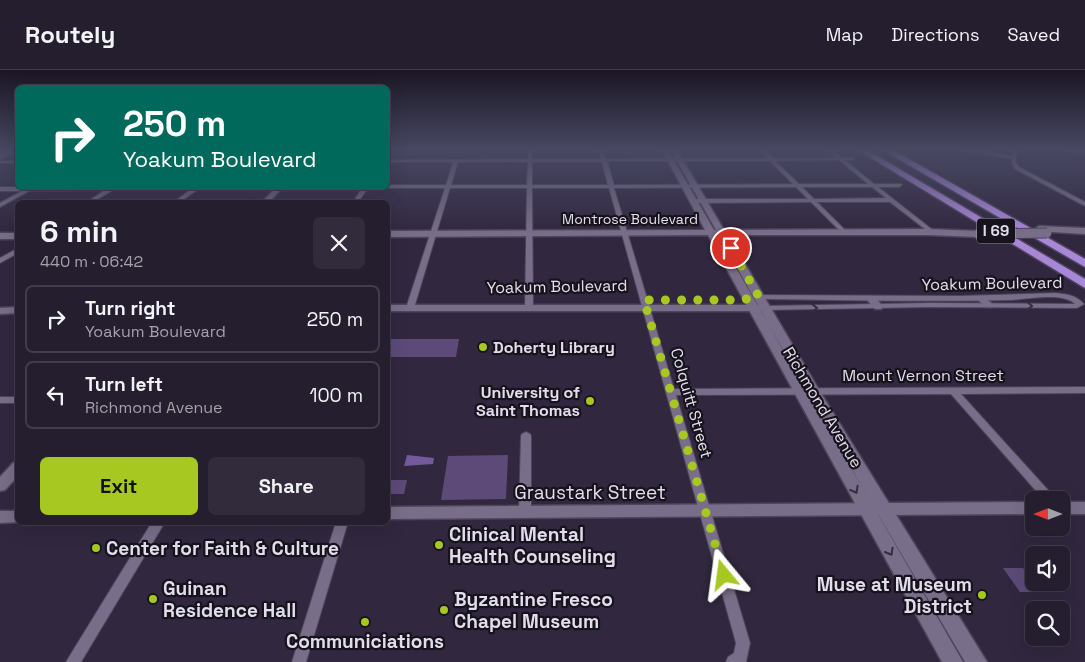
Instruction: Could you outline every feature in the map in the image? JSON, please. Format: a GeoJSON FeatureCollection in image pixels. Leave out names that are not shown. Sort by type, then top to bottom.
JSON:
{"type":"FeatureCollection","features":[{"type":"Feature","properties":{"kind":"highway","name":"I 69"},"geometry":{"type":"LineString","coordinates":[[910,178],[1085,284]]}},
{"type":"Feature","properties":{"kind":"highway"},"geometry":{"type":"LineString","coordinates":[[930,178],[1085,274]]}},
{"type":"Feature","properties":{"kind":"highway"},"geometry":{"type":"LineString","coordinates":[[934,178],[995,212]]}},
{"type":"Feature","properties":{"kind":"highway","name":"I 69"},"geometry":{"type":"LineString","coordinates":[[936,178],[1085,264]]}},
{"type":"Feature","properties":{"kind":"highway"},"geometry":{"type":"LineString","coordinates":[[941,178],[959,190]]}},
{"type":"Feature","properties":{"kind":"main road","name":"Richmond Avenue"},"geometry":{"type":"LineString","coordinates":[[679,178],[710,233],[755,302]]}},
{"type":"Feature","properties":{"kind":"main road","name":"Richmond Avenue"},"geometry":{"type":"LineString","coordinates":[[688,178],[721,233],[755,302],[805,391],[866,510],[953,662]]}},
{"type":"Feature","properties":{"kind":"main road","name":"Montrose Boulevard"},"geometry":{"type":"LineString","coordinates":[[390,234],[1043,231]]}},
{"type":"Feature","properties":{"kind":"main road"},"geometry":{"type":"LineString","coordinates":[[0,236],[15,236]]}},
{"type":"Feature","properties":{"kind":"main road","name":"Richmond Avenue"},"geometry":{"type":"LineString","coordinates":[[805,391],[885,509],[977,662]]}},
{"type":"Feature","properties":{"kind":"street"},"geometry":{"type":"LineString","coordinates":[[410,305],[450,178]]}},
{"type":"Feature","properties":{"kind":"street"},"geometry":{"type":"LineString","coordinates":[[529,178],[529,304]]}},
{"type":"Feature","properties":{"kind":"street","name":"Colquitt Street"},"geometry":{"type":"LineString","coordinates":[[608,178],[743,643],[741,657],[733,662]]}},
{"type":"Feature","properties":{"kind":"street"},"geometry":{"type":"LineString","coordinates":[[789,178],[844,232]]}},
{"type":"Feature","properties":{"kind":"street"},"geometry":{"type":"LineString","coordinates":[[864,178],[932,232]]}},
{"type":"Feature","properties":{"kind":"street"},"geometry":{"type":"LineString","coordinates":[[1035,178],[1085,204]]}},
{"type":"Feature","properties":{"kind":"street"},"geometry":{"type":"LineString","coordinates":[[1041,178],[1085,200]]}},
{"type":"Feature","properties":{"kind":"street"},"geometry":{"type":"LineString","coordinates":[[390,187],[899,185]]}},
{"type":"Feature","properties":{"kind":"street"},"geometry":{"type":"LineString","coordinates":[[1050,186],[1058,186]]}},
{"type":"Feature","properties":{"kind":"street"},"geometry":{"type":"LineString","coordinates":[[0,189],[15,189]]}},
{"type":"Feature","properties":{"kind":"street"},"geometry":{"type":"LineString","coordinates":[[0,205],[27,190]]}},
{"type":"Feature","properties":{"kind":"street"},"geometry":{"type":"LineString","coordinates":[[93,200],[109,190]]}},
{"type":"Feature","properties":{"kind":"street"},"geometry":{"type":"LineString","coordinates":[[180,200],[193,190]]}},
{"type":"Feature","properties":{"kind":"street"},"geometry":{"type":"LineString","coordinates":[[267,200],[277,190]]}},
{"type":"Feature","properties":{"kind":"street"},"geometry":{"type":"LineString","coordinates":[[692,201],[893,200]]}},
{"type":"Feature","properties":{"kind":"street"},"geometry":{"type":"LineString","coordinates":[[0,261],[15,252]]}},
{"type":"Feature","properties":{"kind":"street","name":"Yoakum Boulevard"},"geometry":{"type":"LineString","coordinates":[[390,308],[410,305],[871,299],[986,302],[1077,306],[1080,304],[1078,300],[1062,296],[986,302],[878,307],[755,302]]}},
{"type":"Feature","properties":{"kind":"street"},"geometry":{"type":"LineString","coordinates":[[871,299],[878,307]]}},
{"type":"Feature","properties":{"kind":"street","name":"Yoakum Boulevard"},"geometry":{"type":"LineString","coordinates":[[390,302],[410,305]]}},
{"type":"Feature","properties":{"kind":"street"},"geometry":{"type":"LineString","coordinates":[[0,304],[15,304]]}},
{"type":"Feature","properties":{"kind":"street"},"geometry":{"type":"LineString","coordinates":[[0,310],[15,310]]}},
{"type":"Feature","properties":{"kind":"street"},"geometry":{"type":"LineString","coordinates":[[954,390],[1043,491]]}},
{"type":"Feature","properties":{"kind":"street","name":"Mount Vernon Street"},"geometry":{"type":"LineString","coordinates":[[671,392],[1085,390]]}},
{"type":"Feature","properties":{"kind":"street"},"geometry":{"type":"LineString","coordinates":[[0,400],[15,400]]}},
{"type":"Feature","properties":{"kind":"street"},"geometry":{"type":"LineString","coordinates":[[525,512],[526,436]]}},
{"type":"Feature","properties":{"kind":"street"},"geometry":{"type":"LineString","coordinates":[[0,486],[15,470]]}},
{"type":"Feature","properties":{"kind":"street","name":"Graustark Street"},"geometry":{"type":"LineString","coordinates":[[390,514],[1025,508]]}},
{"type":"Feature","properties":{"kind":"street"},"geometry":{"type":"LineString","coordinates":[[1070,508],[1085,508]]}},
{"type":"Feature","properties":{"kind":"street"},"geometry":{"type":"LineString","coordinates":[[0,517],[15,516]]}},
{"type":"Feature","properties":{"kind":"street"},"geometry":{"type":"LineString","coordinates":[[73,662],[157,525]]}},
{"type":"Feature","properties":{"kind":"street"},"geometry":{"type":"LineString","coordinates":[[299,662],[341,525]]}},
{"type":"Feature","properties":{"kind":"shaded area"},"geometry":{"type":"Polygon","coordinates":[[[390,339],[459,339],[456,357],[390,357],[390,339]]]}},
{"type":"Feature","properties":{"kind":"shaded area"},"geometry":{"type":"Polygon","coordinates":[[[407,455],[434,458],[433,464],[404,466],[407,455]]]}},
{"type":"Feature","properties":{"kind":"shaded area"},"geometry":{"type":"Polygon","coordinates":[[[508,455],[506,499],[441,500],[448,456],[508,455]]]}},
{"type":"Feature","properties":{"kind":"shaded area"},"geometry":{"type":"Polygon","coordinates":[[[390,480],[407,480],[404,494],[390,494],[390,480]]]}},
{"type":"Feature","properties":{"kind":"shaded area"},"geometry":{"type":"Polygon","coordinates":[[[1003,568],[1023,568],[1025,571],[1025,591],[1041,592],[1020,592],[1003,568]]]}},
{"type":"Feature","properties":{"kind":"place","name":"Doherty Library"},"geometry":{"type":"Point","coordinates":[483,347]}},
{"type":"Feature","properties":{"kind":"place","name":"University of Saint Thomas"},"geometry":{"type":"Point","coordinates":[590,401]}},
{"type":"Feature","properties":{"kind":"place","name":"Clinical Mental Health Counseling"},"geometry":{"type":"Point","coordinates":[439,545]}},
{"type":"Feature","properties":{"kind":"place","name":"Center for Faith & Culture"},"geometry":{"type":"Point","coordinates":[96,548]}},
{"type":"Feature","properties":{"kind":"place","name":"Muse at Museum District"},"geometry":{"type":"Point","coordinates":[982,595]}},
{"type":"Feature","properties":{"kind":"place","name":"Guinan Residence Hall"},"geometry":{"type":"Point","coordinates":[153,599]}},
{"type":"Feature","properties":{"kind":"place","name":"Byzantine Fresco Chapel Museum"},"geometry":{"type":"Point","coordinates":[444,610]}},
{"type":"Feature","properties":{"kind":"place","name":"Communiciations"},"geometry":{"type":"Point","coordinates":[365,622]}},
{"type":"Feature","properties":{"kind":"route"},"geometry":{"type":"LineString","coordinates":[[724,575],[644,300],[740,300],[746,297],[759,297],[731,248]]}}]}
